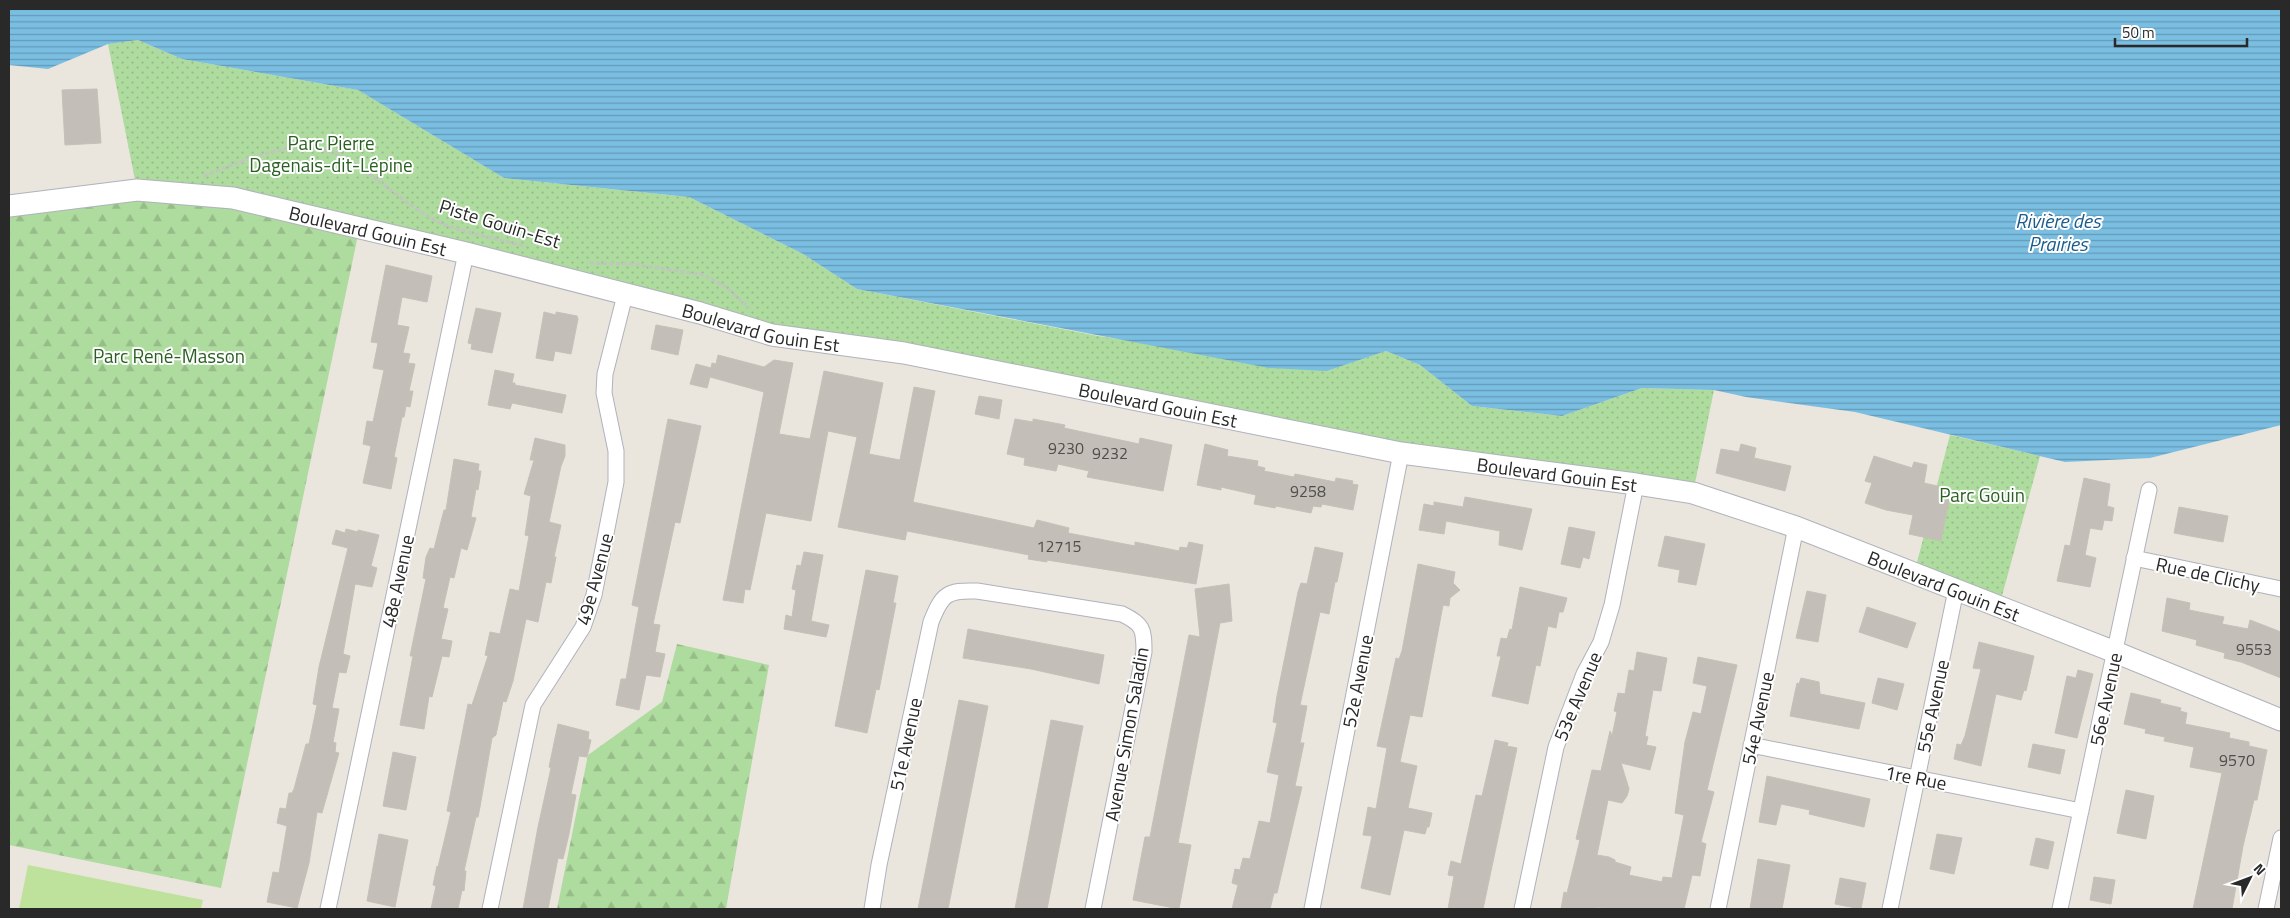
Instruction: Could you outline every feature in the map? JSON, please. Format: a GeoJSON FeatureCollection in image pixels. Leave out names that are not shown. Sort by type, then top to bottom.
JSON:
{"type":"FeatureCollection","features":[{"type":"Feature","properties":{"kind":"street","name":"Boulevard Gouin Est"},"geometry":{"type":"LineString","coordinates":[[9,206],[137,190],[233,198],[466,253],[700,313],[772,335],[904,354],[1401,453],[1693,493],[1796,527],[2115,652],[2281,720]]}},
{"type":"Feature","properties":{"kind":"street","name":"48e Avenue"},"geometry":{"type":"LineString","coordinates":[[328,909],[466,253]]}},
{"type":"Feature","properties":{"kind":"street","name":"49e Avenue"},"geometry":{"type":"LineString","coordinates":[[490,909],[533,706],[583,627],[594,595],[616,482],[616,451],[604,393],[605,374],[625,295]]}},
{"type":"Feature","properties":{"kind":"street","name":"52e Avenue"},"geometry":{"type":"LineString","coordinates":[[1312,909],[1401,453]]}},
{"type":"Feature","properties":{"kind":"street","name":"53e Avenue"},"geometry":{"type":"LineString","coordinates":[[1522,909],[1556,747],[1584,674],[1601,642],[1612,606],[1636,484]]}},
{"type":"Feature","properties":{"kind":"street","name":"56e Avenue"},"geometry":{"type":"LineString","coordinates":[[2060,909],[2149,490]]}},
{"type":"Feature","properties":{"kind":"street","name":"54e Avenue"},"geometry":{"type":"LineString","coordinates":[[1718,909],[1796,527]]}},
{"type":"Feature","properties":{"kind":"street","name":"Rue de Clichy"},"geometry":{"type":"LineString","coordinates":[[2134,558],[2281,589]]}},
{"type":"Feature","properties":{"kind":"street","name":"51e Avenue"},"geometry":{"type":"LineString","coordinates":[[872,909],[879,865],[931,622],[939,602],[947,594],[958,590]]}},
{"type":"Feature","properties":{"kind":"street","name":"Avenue Simon Saladin"},"geometry":{"type":"LineString","coordinates":[[958,590],[977,591],[1122,614],[1135,621],[1141,627],[1144,635],[1144,652],[1093,909]]}},
{"type":"Feature","properties":{"kind":"street","name":"55e Avenue"},"geometry":{"type":"LineString","coordinates":[[1890,909],[1956,590]]}},
{"type":"Feature","properties":{"kind":"street","name":"1re Rue"},"geometry":{"type":"LineString","coordinates":[[1751,744],[2081,811]]}},
{"type":"Feature","properties":{"kind":"street"},"geometry":{"type":"LineString","coordinates":[[2266,909],[2281,838]]}},
{"type":"Feature","properties":{"kind":"path","name":"Piste Gouin-Est"},"geometry":{"type":"LineString","coordinates":[[199,178],[268,154],[298,148],[318,148],[344,158],[409,205],[442,224],[533,248]]}},
{"type":"Feature","properties":{"kind":"path"},"geometry":{"type":"LineString","coordinates":[[587,263],[632,264],[704,275],[726,287],[750,308],[772,335]]}},
{"type":"Feature","properties":{"kind":"green space","name":"Parc Pierre Dagenais-dit-Lépine"},"geometry":{"type":"Polygon","coordinates":[[[138,40],[182,59],[358,90],[504,178],[689,197],[803,254],[857,289],[1098,336],[1327,371],[1386,351],[1420,365],[1472,406],[1562,416],[1642,388],[1714,390],[1693,493],[772,335],[466,253],[137,190],[108,44],[138,40]]]}},
{"type":"Feature","properties":{"kind":"green space","name":"Parc René-Masson"},"geometry":{"type":"Polygon","coordinates":[[[136,193],[230,198],[358,235],[221,888],[9,845],[9,211],[136,193]]]}},
{"type":"Feature","properties":{"kind":"green space","name":"Parc Gouin"},"geometry":{"type":"Polygon","coordinates":[[[1950,435],[2040,456],[1999,607],[1914,574],[1950,435]]]}},
{"type":"Feature","properties":{"kind":"green space"},"geometry":{"type":"Polygon","coordinates":[[[677,644],[769,665],[726,909],[557,909],[588,755],[662,702],[677,644]]]}},
{"type":"Feature","properties":{"kind":"green space"},"geometry":{"type":"Polygon","coordinates":[[[28,865],[203,900],[201,909],[19,909],[28,865]]]}},
{"type":"Feature","properties":{"kind":"water","name":"Rivière des Prairies"},"geometry":{"type":"Polygon","coordinates":[[[9,9],[2281,9],[2281,425],[2150,458],[2065,462],[1855,412],[1746,397],[1714,390],[1642,388],[1562,416],[1472,406],[1420,365],[1386,351],[1327,371],[1269,368],[857,289],[803,254],[689,197],[504,178],[358,90],[182,59],[138,40],[108,44],[48,69],[9,65],[9,9]]]}},
{"type":"Feature","properties":{"kind":"building"},"geometry":{"type":"Polygon","coordinates":[[[97,89],[101,143],[65,145],[62,90],[97,89]]]}},
{"type":"Feature","properties":{"kind":"building"},"geometry":{"type":"Polygon","coordinates":[[[386,265],[432,276],[427,302],[402,297],[397,325],[409,327],[403,353],[410,354],[408,363],[415,364],[409,391],[413,391],[410,407],[406,406],[404,417],[402,417],[394,457],[397,458],[391,489],[363,483],[371,446],[363,444],[367,421],[373,422],[384,370],[373,368],[378,343],[371,342],[386,265]]]}},
{"type":"Feature","properties":{"kind":"building"},"geometry":{"type":"Polygon","coordinates":[[[476,308],[501,313],[492,353],[471,349],[472,344],[468,343],[476,308]]]}},
{"type":"Feature","properties":{"kind":"building"},"geometry":{"type":"Polygon","coordinates":[[[544,312],[556,315],[556,312],[577,316],[571,354],[555,351],[553,361],[536,358],[544,312]]]}},
{"type":"Feature","properties":{"kind":"building"},"geometry":{"type":"Polygon","coordinates":[[[656,325],[683,330],[678,355],[651,349],[656,325]]]}},
{"type":"Feature","properties":{"kind":"building"},"geometry":{"type":"Polygon","coordinates":[[[718,355],[764,367],[774,360],[793,363],[779,434],[810,439],[824,371],[883,383],[869,454],[900,460],[914,387],[935,391],[913,502],[1034,528],[1037,520],[1069,528],[1068,533],[1135,546],[1135,542],[1179,551],[1180,547],[1187,548],[1189,542],[1203,545],[1196,584],[1047,560],[1047,562],[1028,559],[1029,555],[907,531],[905,540],[838,527],[857,437],[828,431],[811,521],[766,513],[750,590],[745,589],[743,603],[723,600],[764,392],[710,377],[707,388],[690,384],[696,364],[711,368],[712,363],[716,364],[718,355]]]}},
{"type":"Feature","properties":{"kind":"building"},"geometry":{"type":"Polygon","coordinates":[[[495,370],[514,374],[512,383],[515,383],[515,385],[566,395],[562,413],[512,403],[510,409],[488,405],[495,370]]]}},
{"type":"Feature","properties":{"kind":"building"},"geometry":{"type":"Polygon","coordinates":[[[979,396],[1002,400],[999,419],[975,414],[979,396]]]}},
{"type":"Feature","properties":{"kind":"building"},"geometry":{"type":"Polygon","coordinates":[[[668,419],[701,426],[680,523],[675,522],[653,624],[660,625],[655,652],[665,654],[660,677],[646,675],[639,710],[616,705],[621,679],[626,679],[639,607],[632,605],[668,419]]]}},
{"type":"Feature","properties":{"kind":"building"},"geometry":{"type":"Polygon","coordinates":[[[1015,419],[1033,422],[1033,419],[1065,425],[1064,428],[1139,444],[1140,438],[1172,445],[1163,491],[1087,477],[1089,471],[1058,464],[1056,471],[1024,465],[1025,458],[1007,454],[1015,419]]]}},
{"type":"Feature","properties":{"kind":"building"},"geometry":{"type":"Polygon","coordinates":[[[535,438],[565,445],[565,456],[561,466],[549,522],[561,525],[551,583],[546,582],[538,622],[526,619],[513,681],[506,702],[503,701],[496,735],[492,738],[478,817],[476,817],[464,871],[466,871],[464,891],[462,890],[458,909],[431,909],[436,886],[433,885],[451,812],[447,811],[468,704],[472,705],[488,656],[485,655],[490,632],[500,634],[510,589],[519,591],[529,536],[525,535],[531,496],[524,494],[534,460],[530,460],[535,438]]]}},
{"type":"Feature","properties":{"kind":"building"},"geometry":{"type":"Polygon","coordinates":[[[1205,444],[1228,450],[1227,456],[1258,461],[1257,466],[1265,468],[1264,471],[1294,477],[1295,474],[1335,482],[1336,478],[1353,481],[1352,484],[1358,485],[1353,510],[1322,504],[1321,507],[1313,506],[1311,513],[1276,506],[1275,508],[1254,504],[1256,495],[1221,487],[1221,490],[1197,485],[1205,444]]]}},
{"type":"Feature","properties":{"kind":"building"},"geometry":{"type":"Polygon","coordinates":[[[1741,444],[1756,448],[1754,458],[1791,466],[1785,491],[1716,473],[1721,449],[1739,452],[1741,444]]]}},
{"type":"Feature","properties":{"kind":"building"},"geometry":{"type":"Polygon","coordinates":[[[1874,456],[1912,468],[1914,462],[1927,465],[1924,483],[1946,488],[1945,493],[1950,495],[1941,541],[1909,534],[1913,515],[1886,510],[1865,503],[1872,483],[1865,481],[1874,456]]]}},
{"type":"Feature","properties":{"kind":"building"},"geometry":{"type":"Polygon","coordinates":[[[454,459],[479,464],[478,471],[481,471],[471,517],[476,518],[467,550],[461,548],[454,578],[450,577],[443,608],[448,609],[441,639],[452,641],[449,657],[442,656],[432,697],[429,696],[424,729],[400,725],[413,656],[410,656],[426,579],[423,578],[426,557],[430,548],[434,549],[444,510],[446,510],[454,459]]]}},
{"type":"Feature","properties":{"kind":"building"},"geometry":{"type":"Polygon","coordinates":[[[2084,478],[2110,484],[2107,506],[2114,508],[2112,521],[2104,520],[2102,530],[2090,528],[2085,555],[2096,558],[2090,587],[2057,581],[2065,545],[2070,546],[2084,478]]]}},
{"type":"Feature","properties":{"kind":"building"},"geometry":{"type":"Polygon","coordinates":[[[1465,497],[1532,509],[1522,550],[1499,545],[1500,531],[1446,521],[1444,534],[1419,530],[1424,504],[1434,506],[1434,502],[1463,507],[1465,497]]]}},
{"type":"Feature","properties":{"kind":"building"},"geometry":{"type":"Polygon","coordinates":[[[2179,507],[2228,516],[2223,542],[2174,533],[2179,507]]]}},
{"type":"Feature","properties":{"kind":"building"},"geometry":{"type":"Polygon","coordinates":[[[1569,527],[1595,532],[1589,559],[1583,557],[1580,568],[1561,564],[1569,527]]]}},
{"type":"Feature","properties":{"kind":"building"},"geometry":{"type":"Polygon","coordinates":[[[346,529],[379,535],[371,566],[377,568],[372,587],[355,584],[343,654],[350,656],[346,673],[339,672],[332,708],[339,709],[333,742],[336,743],[335,752],[339,753],[322,813],[317,812],[309,863],[297,908],[267,902],[273,872],[279,873],[287,826],[277,823],[280,808],[286,809],[289,793],[292,793],[294,789],[306,744],[309,744],[317,705],[313,704],[319,667],[348,548],[332,544],[336,530],[345,533],[346,529]]]}},
{"type":"Feature","properties":{"kind":"building"},"geometry":{"type":"Polygon","coordinates":[[[1665,536],[1705,544],[1696,585],[1678,582],[1680,570],[1658,566],[1665,536]]]}},
{"type":"Feature","properties":{"kind":"building"},"geometry":{"type":"Polygon","coordinates":[[[1315,547],[1343,553],[1329,614],[1320,612],[1300,705],[1307,706],[1300,743],[1304,743],[1295,786],[1302,787],[1277,893],[1274,893],[1270,909],[1232,909],[1238,885],[1232,883],[1235,869],[1240,870],[1243,858],[1250,859],[1259,821],[1270,823],[1279,775],[1267,772],[1277,723],[1273,722],[1277,696],[1298,592],[1301,583],[1307,584],[1315,547]]]}},
{"type":"Feature","properties":{"kind":"building"},"geometry":{"type":"Polygon","coordinates":[[[804,552],[823,555],[811,621],[829,625],[826,637],[784,629],[786,615],[792,617],[796,590],[792,589],[797,565],[801,566],[804,552]]]}},
{"type":"Feature","properties":{"kind":"building"},"geometry":{"type":"Polygon","coordinates":[[[1418,564],[1455,572],[1453,583],[1460,590],[1450,598],[1449,606],[1443,605],[1422,717],[1410,715],[1400,762],[1417,766],[1408,808],[1432,813],[1429,827],[1427,827],[1425,834],[1404,830],[1390,895],[1361,888],[1372,836],[1363,835],[1368,807],[1376,809],[1387,748],[1377,746],[1396,658],[1399,659],[1402,651],[1418,564]]]}},
{"type":"Feature","properties":{"kind":"building"},"geometry":{"type":"Polygon","coordinates":[[[866,570],[898,576],[893,603],[896,603],[879,690],[876,689],[867,733],[835,726],[866,570]]]}},
{"type":"Feature","properties":{"kind":"building"},"geometry":{"type":"Polygon","coordinates":[[[1229,584],[1232,621],[1220,623],[1178,843],[1191,845],[1179,909],[1133,900],[1145,837],[1150,837],[1189,635],[1200,637],[1195,589],[1229,584]]]}},
{"type":"Feature","properties":{"kind":"building"},"geometry":{"type":"Polygon","coordinates":[[[1520,587],[1567,598],[1563,612],[1559,612],[1556,628],[1548,626],[1540,666],[1536,665],[1528,704],[1492,696],[1501,656],[1497,656],[1501,638],[1507,639],[1510,629],[1512,630],[1520,587]]]}},
{"type":"Feature","properties":{"kind":"building"},"geometry":{"type":"Polygon","coordinates":[[[1807,591],[1826,595],[1818,642],[1796,638],[1807,591]]]}},
{"type":"Feature","properties":{"kind":"building"},"geometry":{"type":"Polygon","coordinates":[[[2167,598],[2190,603],[2189,610],[2224,617],[2222,624],[2248,629],[2250,620],[2281,632],[2281,678],[2241,662],[2224,658],[2225,653],[2196,645],[2197,640],[2162,631],[2167,598]]]}},
{"type":"Feature","properties":{"kind":"building"},"geometry":{"type":"Polygon","coordinates":[[[1867,607],[1916,623],[1907,648],[1859,632],[1867,607]]]}},
{"type":"Feature","properties":{"kind":"building"},"geometry":{"type":"Polygon","coordinates":[[[968,629],[1104,655],[1099,684],[1031,669],[963,658],[968,629]]]}},
{"type":"Feature","properties":{"kind":"building"},"geometry":{"type":"Polygon","coordinates":[[[1979,642],[2034,656],[2026,691],[2024,690],[2021,700],[1996,694],[1981,766],[1954,759],[1957,744],[1961,745],[1965,736],[1981,669],[1973,668],[1979,642]]]}},
{"type":"Feature","properties":{"kind":"building"},"geometry":{"type":"Polygon","coordinates":[[[1637,652],[1667,658],[1661,691],[1653,690],[1645,736],[1648,737],[1646,745],[1656,747],[1650,770],[1621,763],[1629,789],[1622,803],[1608,800],[1597,855],[1609,857],[1615,860],[1615,862],[1631,867],[1629,875],[1662,882],[1663,877],[1672,878],[1684,815],[1675,813],[1685,742],[1693,712],[1701,714],[1707,686],[1693,683],[1698,657],[1737,665],[1707,790],[1714,792],[1701,842],[1706,844],[1700,876],[1692,875],[1684,909],[1612,909],[1597,907],[1597,909],[1561,909],[1564,892],[1567,893],[1580,840],[1576,839],[1592,770],[1601,771],[1610,731],[1612,736],[1617,712],[1614,711],[1618,693],[1625,694],[1629,670],[1634,671],[1637,652]]]}},
{"type":"Feature","properties":{"kind":"building"},"geometry":{"type":"Polygon","coordinates":[[[2078,670],[2093,674],[2077,738],[2055,733],[2067,676],[2076,678],[2078,670]]]}},
{"type":"Feature","properties":{"kind":"building"},"geometry":{"type":"Polygon","coordinates":[[[1801,678],[1819,682],[1820,694],[1865,703],[1859,729],[1790,716],[1797,683],[1799,684],[1801,678]]]}},
{"type":"Feature","properties":{"kind":"building"},"geometry":{"type":"Polygon","coordinates":[[[1878,678],[1904,684],[1897,710],[1872,703],[1878,678]]]}},
{"type":"Feature","properties":{"kind":"building"},"geometry":{"type":"Polygon","coordinates":[[[2131,693],[2161,700],[2160,703],[2181,708],[2180,711],[2187,713],[2185,724],[2230,733],[2229,738],[2249,742],[2249,746],[2267,750],[2257,800],[2254,800],[2243,846],[2232,909],[2193,909],[2222,773],[2190,767],[2194,747],[2164,741],[2165,737],[2145,733],[2146,729],[2124,724],[2131,693]]]}},
{"type":"Feature","properties":{"kind":"building"},"geometry":{"type":"Polygon","coordinates":[[[959,700],[988,706],[978,757],[948,909],[918,909],[959,700]]]}},
{"type":"Feature","properties":{"kind":"building"},"geometry":{"type":"Polygon","coordinates":[[[1051,720],[1083,726],[1047,909],[1015,909],[1051,720]]]}},
{"type":"Feature","properties":{"kind":"building"},"geometry":{"type":"Polygon","coordinates":[[[558,724],[589,732],[588,739],[591,740],[587,757],[579,756],[571,794],[576,795],[569,834],[563,859],[558,858],[548,909],[523,909],[551,768],[549,767],[558,724]]]}},
{"type":"Feature","properties":{"kind":"building"},"geometry":{"type":"Polygon","coordinates":[[[1495,740],[1508,743],[1507,746],[1517,748],[1483,909],[1448,909],[1454,876],[1448,875],[1451,861],[1461,864],[1476,795],[1482,796],[1495,740]]]}},
{"type":"Feature","properties":{"kind":"building"},"geometry":{"type":"Polygon","coordinates":[[[2033,744],[2065,750],[2060,774],[2028,767],[2033,744]]]}},
{"type":"Feature","properties":{"kind":"building"},"geometry":{"type":"Polygon","coordinates":[[[393,752],[416,757],[406,810],[383,806],[393,752]]]}},
{"type":"Feature","properties":{"kind":"building"},"geometry":{"type":"Polygon","coordinates":[[[1767,776],[1870,799],[1864,827],[1809,814],[1810,810],[1781,804],[1776,825],[1759,822],[1767,776]]]}},
{"type":"Feature","properties":{"kind":"building"},"geometry":{"type":"Polygon","coordinates":[[[2126,790],[2154,796],[2146,839],[2117,833],[2126,790]]]}},
{"type":"Feature","properties":{"kind":"building"},"geometry":{"type":"Polygon","coordinates":[[[379,834],[408,840],[395,907],[367,901],[379,834]]]}},
{"type":"Feature","properties":{"kind":"building"},"geometry":{"type":"Polygon","coordinates":[[[1937,834],[1962,838],[1954,874],[1930,869],[1937,834]]]}},
{"type":"Feature","properties":{"kind":"building"},"geometry":{"type":"Polygon","coordinates":[[[2036,838],[2054,842],[2048,869],[2030,865],[2036,838]]]}},
{"type":"Feature","properties":{"kind":"building"},"geometry":{"type":"Polygon","coordinates":[[[1758,859],[1790,865],[1782,909],[1750,909],[1758,859]]]}},
{"type":"Feature","properties":{"kind":"building"},"geometry":{"type":"Polygon","coordinates":[[[2094,877],[2115,880],[2111,904],[2090,900],[2094,877]]]}},
{"type":"Feature","properties":{"kind":"building"},"geometry":{"type":"Polygon","coordinates":[[[1840,878],[1866,883],[1861,909],[1835,904],[1840,878]]]}}]}
